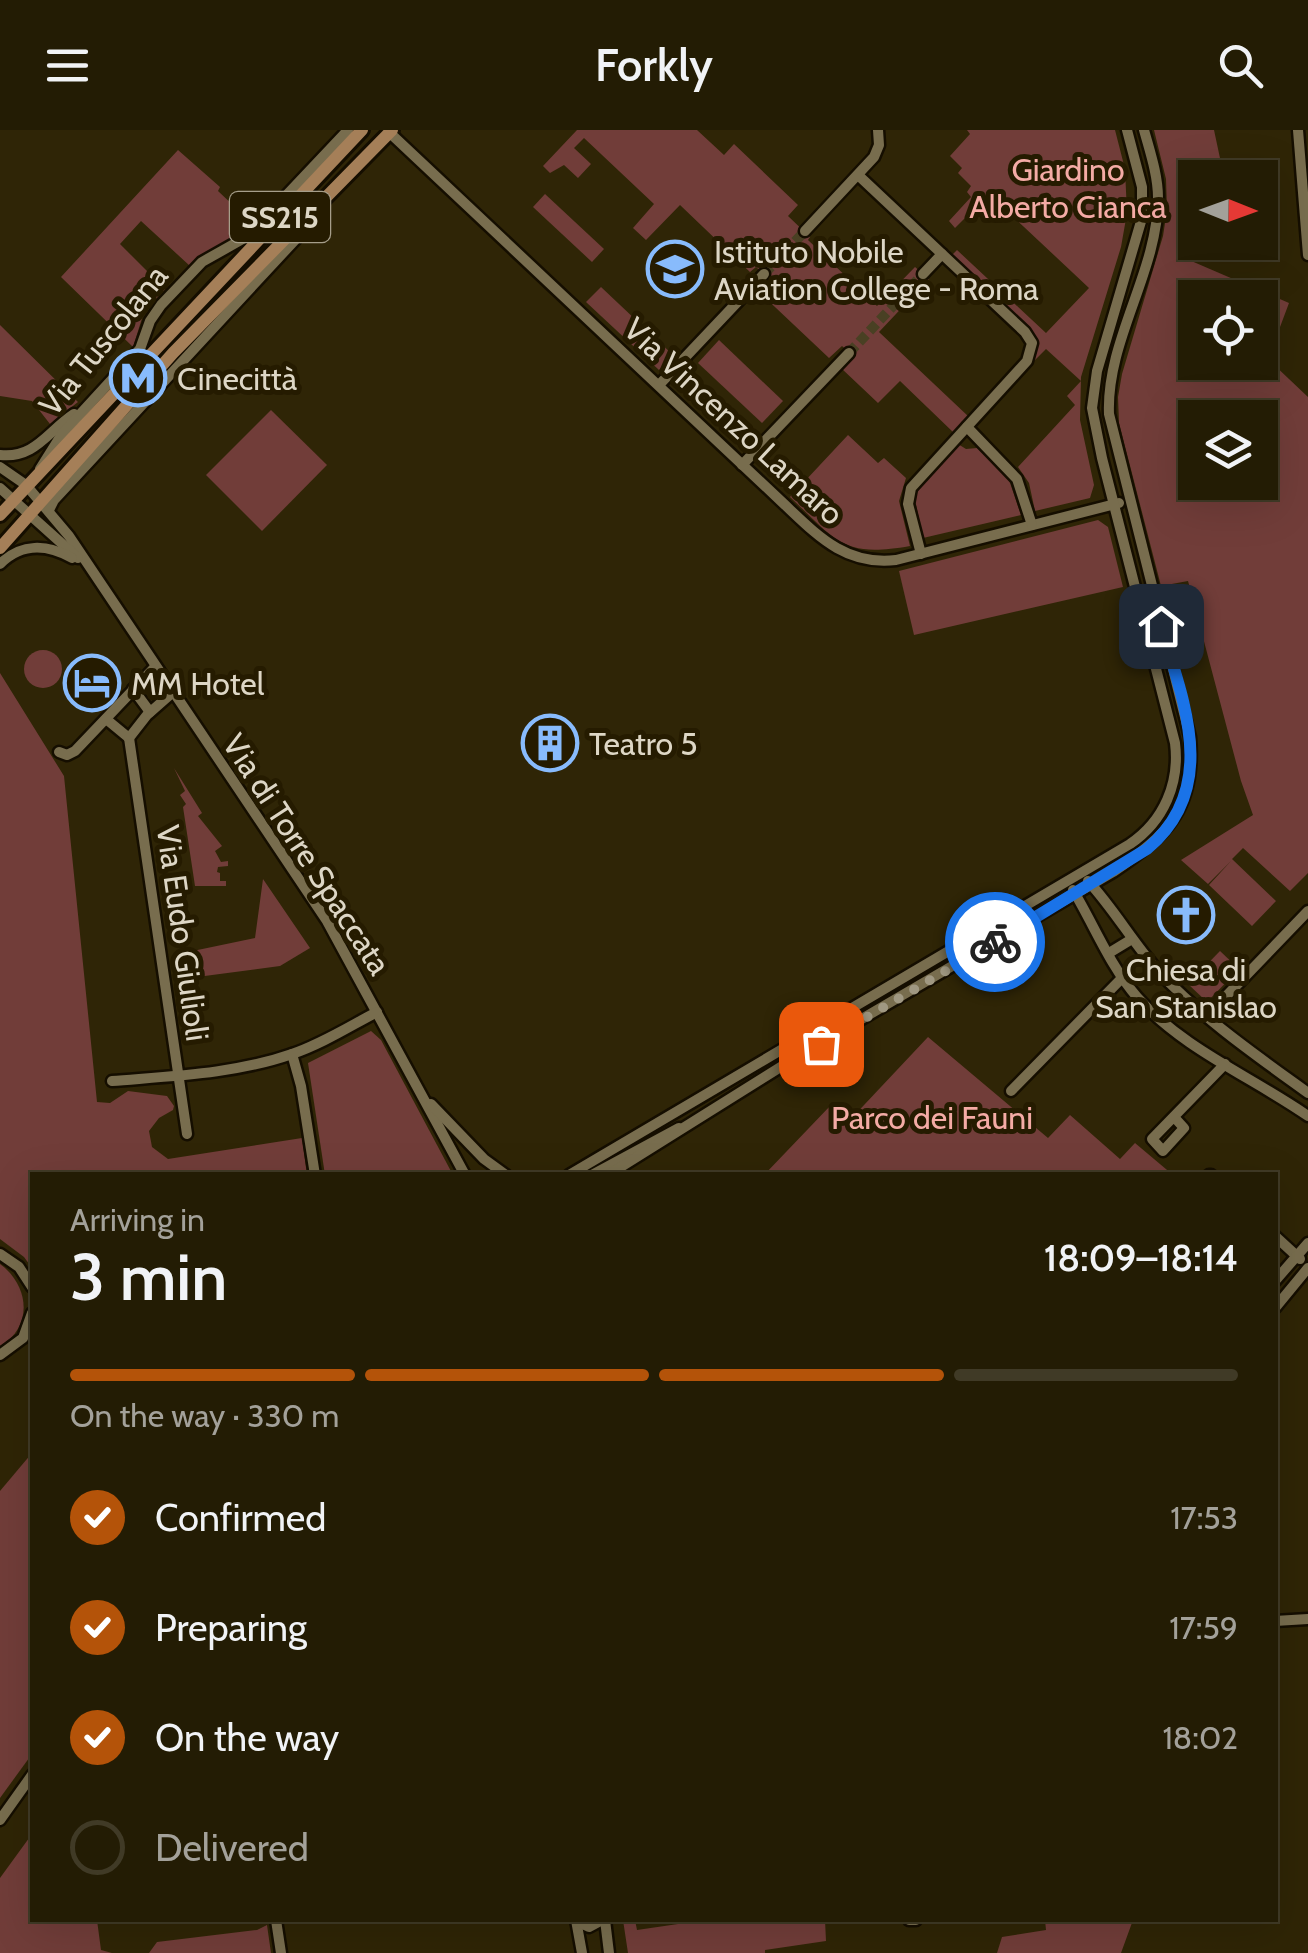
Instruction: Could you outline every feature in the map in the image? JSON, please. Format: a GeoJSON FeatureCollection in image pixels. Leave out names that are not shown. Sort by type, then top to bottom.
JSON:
{"type":"FeatureCollection","features":[{"type":"Feature","properties":{"kind":"main road","name":"Via Tuscolana"},"geometry":{"type":"LineString","coordinates":[[0,515],[362,130]]}},
{"type":"Feature","properties":{"kind":"main road","name":"Via Tuscolana"},"geometry":{"type":"LineString","coordinates":[[0,548],[31,513],[45,506],[148,380],[391,131]]}},
{"type":"Feature","properties":{"kind":"street","name":"Via Tuscolana"},"geometry":{"type":"LineString","coordinates":[[39,470],[54,444],[84,408],[140,349],[150,321],[161,306],[205,260],[250,234],[348,130]]}},
{"type":"Feature","properties":{"kind":"street"},"geometry":{"type":"LineString","coordinates":[[805,231],[877,152],[878,130]]}},
{"type":"Feature","properties":{"kind":"street"},"geometry":{"type":"LineString","coordinates":[[573,1172],[1068,881],[1150,828],[1167,801],[1176,767],[1173,733],[1096,434],[1092,400],[1142,218],[1140,178],[1127,130]]}},
{"type":"Feature","properties":{"kind":"street"},"geometry":{"type":"LineString","coordinates":[[597,1172],[655,1138],[681,1128],[1076,895],[1156,842],[1178,812],[1190,779],[1190,737],[1111,430],[1108,405],[1112,376],[1156,227],[1158,188],[1144,130]]}},
{"type":"Feature","properties":{"kind":"street"},"geometry":{"type":"LineString","coordinates":[[1298,130],[1308,255]]}},
{"type":"Feature","properties":{"kind":"street","name":"Via Vincenzo Lamaro"},"geometry":{"type":"LineString","coordinates":[[391,131],[659,386],[726,457],[742,465],[814,533],[844,554],[860,560],[888,561],[1114,504]]}},
{"type":"Feature","properties":{"kind":"street"},"geometry":{"type":"LineString","coordinates":[[858,175],[1023,330],[1032,343],[1027,361],[910,491],[908,504],[921,554]]}},
{"type":"Feature","properties":{"kind":"street","name":"Via Tuscolana"},"geometry":{"type":"LineString","coordinates":[[45,506],[295,240],[321,199]]}},
{"type":"Feature","properties":{"kind":"street"},"geometry":{"type":"LineString","coordinates":[[923,274],[942,254]]}},
{"type":"Feature","properties":{"kind":"street"},"geometry":{"type":"LineString","coordinates":[[659,386],[764,274]]}},
{"type":"Feature","properties":{"kind":"street"},"geometry":{"type":"LineString","coordinates":[[742,465],[849,352]]}},
{"type":"Feature","properties":{"kind":"street"},"geometry":{"type":"LineString","coordinates":[[0,455],[17,456],[32,450],[64,420],[84,408]]}},
{"type":"Feature","properties":{"kind":"street"},"geometry":{"type":"LineString","coordinates":[[967,427],[1017,478],[1032,525]]}},
{"type":"Feature","properties":{"kind":"street","name":"Via di Torre Spaccata"},"geometry":{"type":"LineString","coordinates":[[0,467],[26,485],[45,506],[327,921],[464,1172]]}},
{"type":"Feature","properties":{"kind":"street","name":"Via di Torre Spaccata"},"geometry":{"type":"LineString","coordinates":[[0,488],[90,569]]}},
{"type":"Feature","properties":{"kind":"street"},"geometry":{"type":"LineString","coordinates":[[1114,504],[1122,503],[1131,509]]}},
{"type":"Feature","properties":{"kind":"street"},"geometry":{"type":"LineString","coordinates":[[0,564],[18,551],[44,548],[60,552],[90,569]]}},
{"type":"Feature","properties":{"kind":"street"},"geometry":{"type":"LineString","coordinates":[[59,752],[73,752],[155,667]]}},
{"type":"Feature","properties":{"kind":"street"},"geometry":{"type":"LineString","coordinates":[[133,689],[150,712]]}},
{"type":"Feature","properties":{"kind":"street"},"geometry":{"type":"LineString","coordinates":[[106,718],[129,738],[172,692]]}},
{"type":"Feature","properties":{"kind":"street","name":"Via Eudo Giulioli"},"geometry":{"type":"LineString","coordinates":[[129,738],[187,1134]]}},
{"type":"Feature","properties":{"kind":"street"},"geometry":{"type":"LineString","coordinates":[[1080,873],[1166,980],[1308,1093]]}},
{"type":"Feature","properties":{"kind":"street"},"geometry":{"type":"LineString","coordinates":[[1068,881],[1137,997],[1178,1034],[1308,1116]]}},
{"type":"Feature","properties":{"kind":"street"},"geometry":{"type":"LineString","coordinates":[[1207,1016],[1308,912]]}},
{"type":"Feature","properties":{"kind":"street"},"geometry":{"type":"LineString","coordinates":[[1108,953],[1132,938]]}},
{"type":"Feature","properties":{"kind":"street"},"geometry":{"type":"LineString","coordinates":[[1011,1090],[1122,977]]}},
{"type":"Feature","properties":{"kind":"street"},"geometry":{"type":"LineString","coordinates":[[112,1081],[178,1076],[292,1054],[377,1012]]}},
{"type":"Feature","properties":{"kind":"street"},"geometry":{"type":"LineString","coordinates":[[292,1054],[302,1086],[315,1172]]}},
{"type":"Feature","properties":{"kind":"street"},"geometry":{"type":"LineString","coordinates":[[1174,1117],[1225,1064]]}},
{"type":"Feature","properties":{"kind":"street"},"geometry":{"type":"LineString","coordinates":[[1262,1084],[1274,1068]]}},
{"type":"Feature","properties":{"kind":"street"},"geometry":{"type":"LineString","coordinates":[[420,1091],[484,1159],[502,1172]]}},
{"type":"Feature","properties":{"kind":"street"},"geometry":{"type":"LineString","coordinates":[[613,1172],[681,1128]]}},
{"type":"Feature","properties":{"kind":"street"},"geometry":{"type":"LineString","coordinates":[[1278,1239],[1308,1268],[1278,1304]]}},
{"type":"Feature","properties":{"kind":"street"},"geometry":{"type":"LineString","coordinates":[[1278,1278],[1308,1243]]}},
{"type":"Feature","properties":{"kind":"street"},"geometry":{"type":"LineString","coordinates":[[3,1254],[30,1287]]}},
{"type":"Feature","properties":{"kind":"street"},"geometry":{"type":"LineString","coordinates":[[0,1356],[18,1344],[30,1328]]}},
{"type":"Feature","properties":{"kind":"street"},"geometry":{"type":"LineString","coordinates":[[1278,1621],[1308,1619]]}},
{"type":"Feature","properties":{"kind":"street"},"geometry":{"type":"LineString","coordinates":[[0,1820],[30,1777]]}},
{"type":"Feature","properties":{"kind":"street"},"geometry":{"type":"LineString","coordinates":[[276,1922],[281,1953]]}},
{"type":"Feature","properties":{"kind":"street"},"geometry":{"type":"LineString","coordinates":[[576,1922],[582,1953]]}},
{"type":"Feature","properties":{"kind":"street"},"geometry":{"type":"LineString","coordinates":[[604,1922],[609,1953]]}},
{"type":"Feature","properties":{"kind":"green space"},"geometry":{"type":"Polygon","coordinates":[[[577,130],[697,130],[724,155],[734,144],[798,205],[788,216],[810,237],[808,240],[877,306],[915,267],[929,279],[879,332],[969,417],[954,433],[900,381],[878,403],[841,368],[852,355],[842,346],[829,358],[758,291],[768,278],[756,267],[750,272],[680,205],[646,240],[633,228],[654,204],[584,138],[574,148],[591,164],[578,178],[564,165],[550,173],[543,166],[577,130]]]}},
{"type":"Feature","properties":{"kind":"green space","name":"Giardino Alberto Cianca"},"geometry":{"type":"Polygon","coordinates":[[[967,130],[1115,130],[1125,169],[1127,213],[1121,247],[1081,381],[1046,349],[1033,362],[1036,351],[1032,334],[951,256],[957,250],[1046,333],[1089,288],[989,194],[955,228],[949,221],[971,197],[967,192],[971,186],[958,173],[962,168],[950,156],[970,134],[967,130]]]}},
{"type":"Feature","properties":{"kind":"green space"},"geometry":{"type":"Polygon","coordinates":[[[1154,130],[1214,130],[1220,160],[1178,160],[1178,260],[1189,260],[1236,280],[1178,280],[1178,380],[1278,380],[1278,368],[1308,397],[1308,873],[1290,891],[1243,848],[1232,859],[1276,901],[1252,926],[1209,885],[1231,861],[1208,884],[1181,860],[1253,815],[1188,581],[1161,586],[1119,423],[1122,374],[1163,236],[1166,179],[1154,130]]]}},
{"type":"Feature","properties":{"kind":"green space"},"geometry":{"type":"Polygon","coordinates":[[[178,150],[220,187],[218,191],[253,224],[190,266],[141,221],[120,244],[165,289],[144,312],[133,347],[61,277],[178,150]]]}},
{"type":"Feature","properties":{"kind":"green space"},"geometry":{"type":"Polygon","coordinates":[[[545,194],[604,249],[592,262],[533,207],[545,194]]]}},
{"type":"Feature","properties":{"kind":"green space"},"geometry":{"type":"Polygon","coordinates":[[[601,287],[673,355],[659,370],[586,302],[601,287]]]}},
{"type":"Feature","properties":{"kind":"green space"},"geometry":{"type":"Polygon","coordinates":[[[1278,298],[1289,303],[1278,332],[1278,298]]]}},
{"type":"Feature","properties":{"kind":"green space"},"geometry":{"type":"Polygon","coordinates":[[[0,325],[78,402],[50,424],[32,401],[0,396],[0,325]]]}},
{"type":"Feature","properties":{"kind":"green space"},"geometry":{"type":"Polygon","coordinates":[[[719,340],[783,401],[762,423],[698,363],[719,340]]]}},
{"type":"Feature","properties":{"kind":"green space"},"geometry":{"type":"Polygon","coordinates":[[[1081,381],[1080,420],[1094,485],[1090,498],[1035,511],[1029,483],[1018,467],[1075,405],[1067,396],[1081,381]]]}},
{"type":"Feature","properties":{"kind":"green space"},"geometry":{"type":"Polygon","coordinates":[[[271,410],[327,465],[262,531],[206,475],[271,410]]]}},
{"type":"Feature","properties":{"kind":"green space"},"geometry":{"type":"Polygon","coordinates":[[[848,435],[878,463],[884,458],[906,478],[899,501],[910,546],[869,550],[842,542],[790,497],[848,435]]]}},
{"type":"Feature","properties":{"kind":"green space"},"geometry":{"type":"Polygon","coordinates":[[[958,444],[966,449],[977,448],[1008,477],[1021,515],[923,538],[914,495],[958,444]]]}},
{"type":"Feature","properties":{"kind":"green space"},"geometry":{"type":"Polygon","coordinates":[[[1098,520],[1108,527],[1123,587],[914,635],[899,571],[1098,520]]]}},
{"type":"Feature","properties":{"kind":"green space"},"geometry":{"type":"Polygon","coordinates":[[[43,650],[56,656],[62,669],[56,682],[43,688],[30,682],[24,669],[30,656],[43,650]]]}},
{"type":"Feature","properties":{"kind":"green space"},"geometry":{"type":"Polygon","coordinates":[[[0,673],[64,776],[97,1102],[110,1103],[128,1091],[167,1096],[173,1110],[159,1118],[149,1131],[152,1147],[168,1159],[302,1138],[307,1172],[30,1172],[30,1265],[0,1239],[0,673]]]}},
{"type":"Feature","properties":{"kind":"green space"},"geometry":{"type":"Polygon","coordinates":[[[174,768],[202,813],[198,816],[222,846],[215,851],[221,862],[228,861],[228,866],[218,867],[217,872],[226,886],[195,886],[183,807],[186,804],[180,795],[185,791],[174,768]]]}},
{"type":"Feature","properties":{"kind":"green space"},"geometry":{"type":"Polygon","coordinates":[[[263,879],[310,948],[280,966],[197,977],[188,952],[255,938],[263,879]]]}},
{"type":"Feature","properties":{"kind":"green space"},"geometry":{"type":"Polygon","coordinates":[[[1220,951],[1239,969],[1207,1002],[1188,984],[1220,951]]]}},
{"type":"Feature","properties":{"kind":"green space"},"geometry":{"type":"Polygon","coordinates":[[[371,1031],[381,1040],[451,1172],[325,1172],[308,1063],[371,1031]]]}},
{"type":"Feature","properties":{"kind":"green space","name":"Parco dei Fauni"},"geometry":{"type":"Polygon","coordinates":[[[928,1037],[1048,1138],[1070,1115],[1120,1159],[1135,1143],[1169,1172],[767,1172],[831,1105],[849,1121],[928,1037]]]}},
{"type":"Feature","properties":{"kind":"green space"},"geometry":{"type":"Polygon","coordinates":[[[0,1264],[17,1283],[24,1306],[18,1328],[0,1346],[0,1264]]]}},
{"type":"Feature","properties":{"kind":"green space"},"geometry":{"type":"Polygon","coordinates":[[[30,1455],[30,1757],[0,1798],[0,1491],[30,1455]]]}},
{"type":"Feature","properties":{"kind":"green space"},"geometry":{"type":"Polygon","coordinates":[[[30,1837],[30,1922],[97,1922],[101,1950],[112,1953],[0,1953],[0,1878],[30,1837]]]}},
{"type":"Feature","properties":{"kind":"green space"},"geometry":{"type":"Polygon","coordinates":[[[623,1922],[635,1922],[637,1930],[678,1922],[825,1922],[826,1941],[765,1953],[628,1953],[623,1922]]]}},
{"type":"Feature","properties":{"kind":"green space"},"geometry":{"type":"Polygon","coordinates":[[[1045,1922],[1132,1922],[1121,1953],[997,1953],[1002,1937],[1046,1930],[1045,1922]]]}},
{"type":"Feature","properties":{"kind":"green space"},"geometry":{"type":"Polygon","coordinates":[[[267,1925],[271,1953],[149,1953],[157,1942],[257,1930],[267,1925]]]}},
{"type":"Feature","properties":{"kind":"tunnel"},"geometry":{"type":"LineString","coordinates":[[764,274],[805,231]]}},
{"type":"Feature","properties":{"kind":"tunnel"},"geometry":{"type":"LineString","coordinates":[[849,353],[923,274]]}},
{"type":"Feature","properties":{"kind":"way so far"},"geometry":{"type":"LineString","coordinates":[[821,1044],[995,942]]}},
{"type":"Feature","properties":{"kind":"place","name":"Istituto Nobile Aviation College - Roma"},"geometry":{"type":"Point","coordinates":[675,269]}},
{"type":"Feature","properties":{"kind":"place","name":"Cinecittà"},"geometry":{"type":"Point","coordinates":[138,378]}},
{"type":"Feature","properties":{"kind":"place","name":"MM Hotel"},"geometry":{"type":"Point","coordinates":[92,683]}},
{"type":"Feature","properties":{"kind":"place","name":"Teatro 5"},"geometry":{"type":"Point","coordinates":[550,743]}},
{"type":"Feature","properties":{"kind":"place","name":"Chiesa di San Stanislao"},"geometry":{"type":"Point","coordinates":[1186,915]}},
{"type":"Feature","properties":{"kind":"route"},"geometry":{"type":"LineString","coordinates":[[995,942],[1147,849],[1160,838],[1181,807],[1192,764],[1190,737],[1161,626]]}}]}
